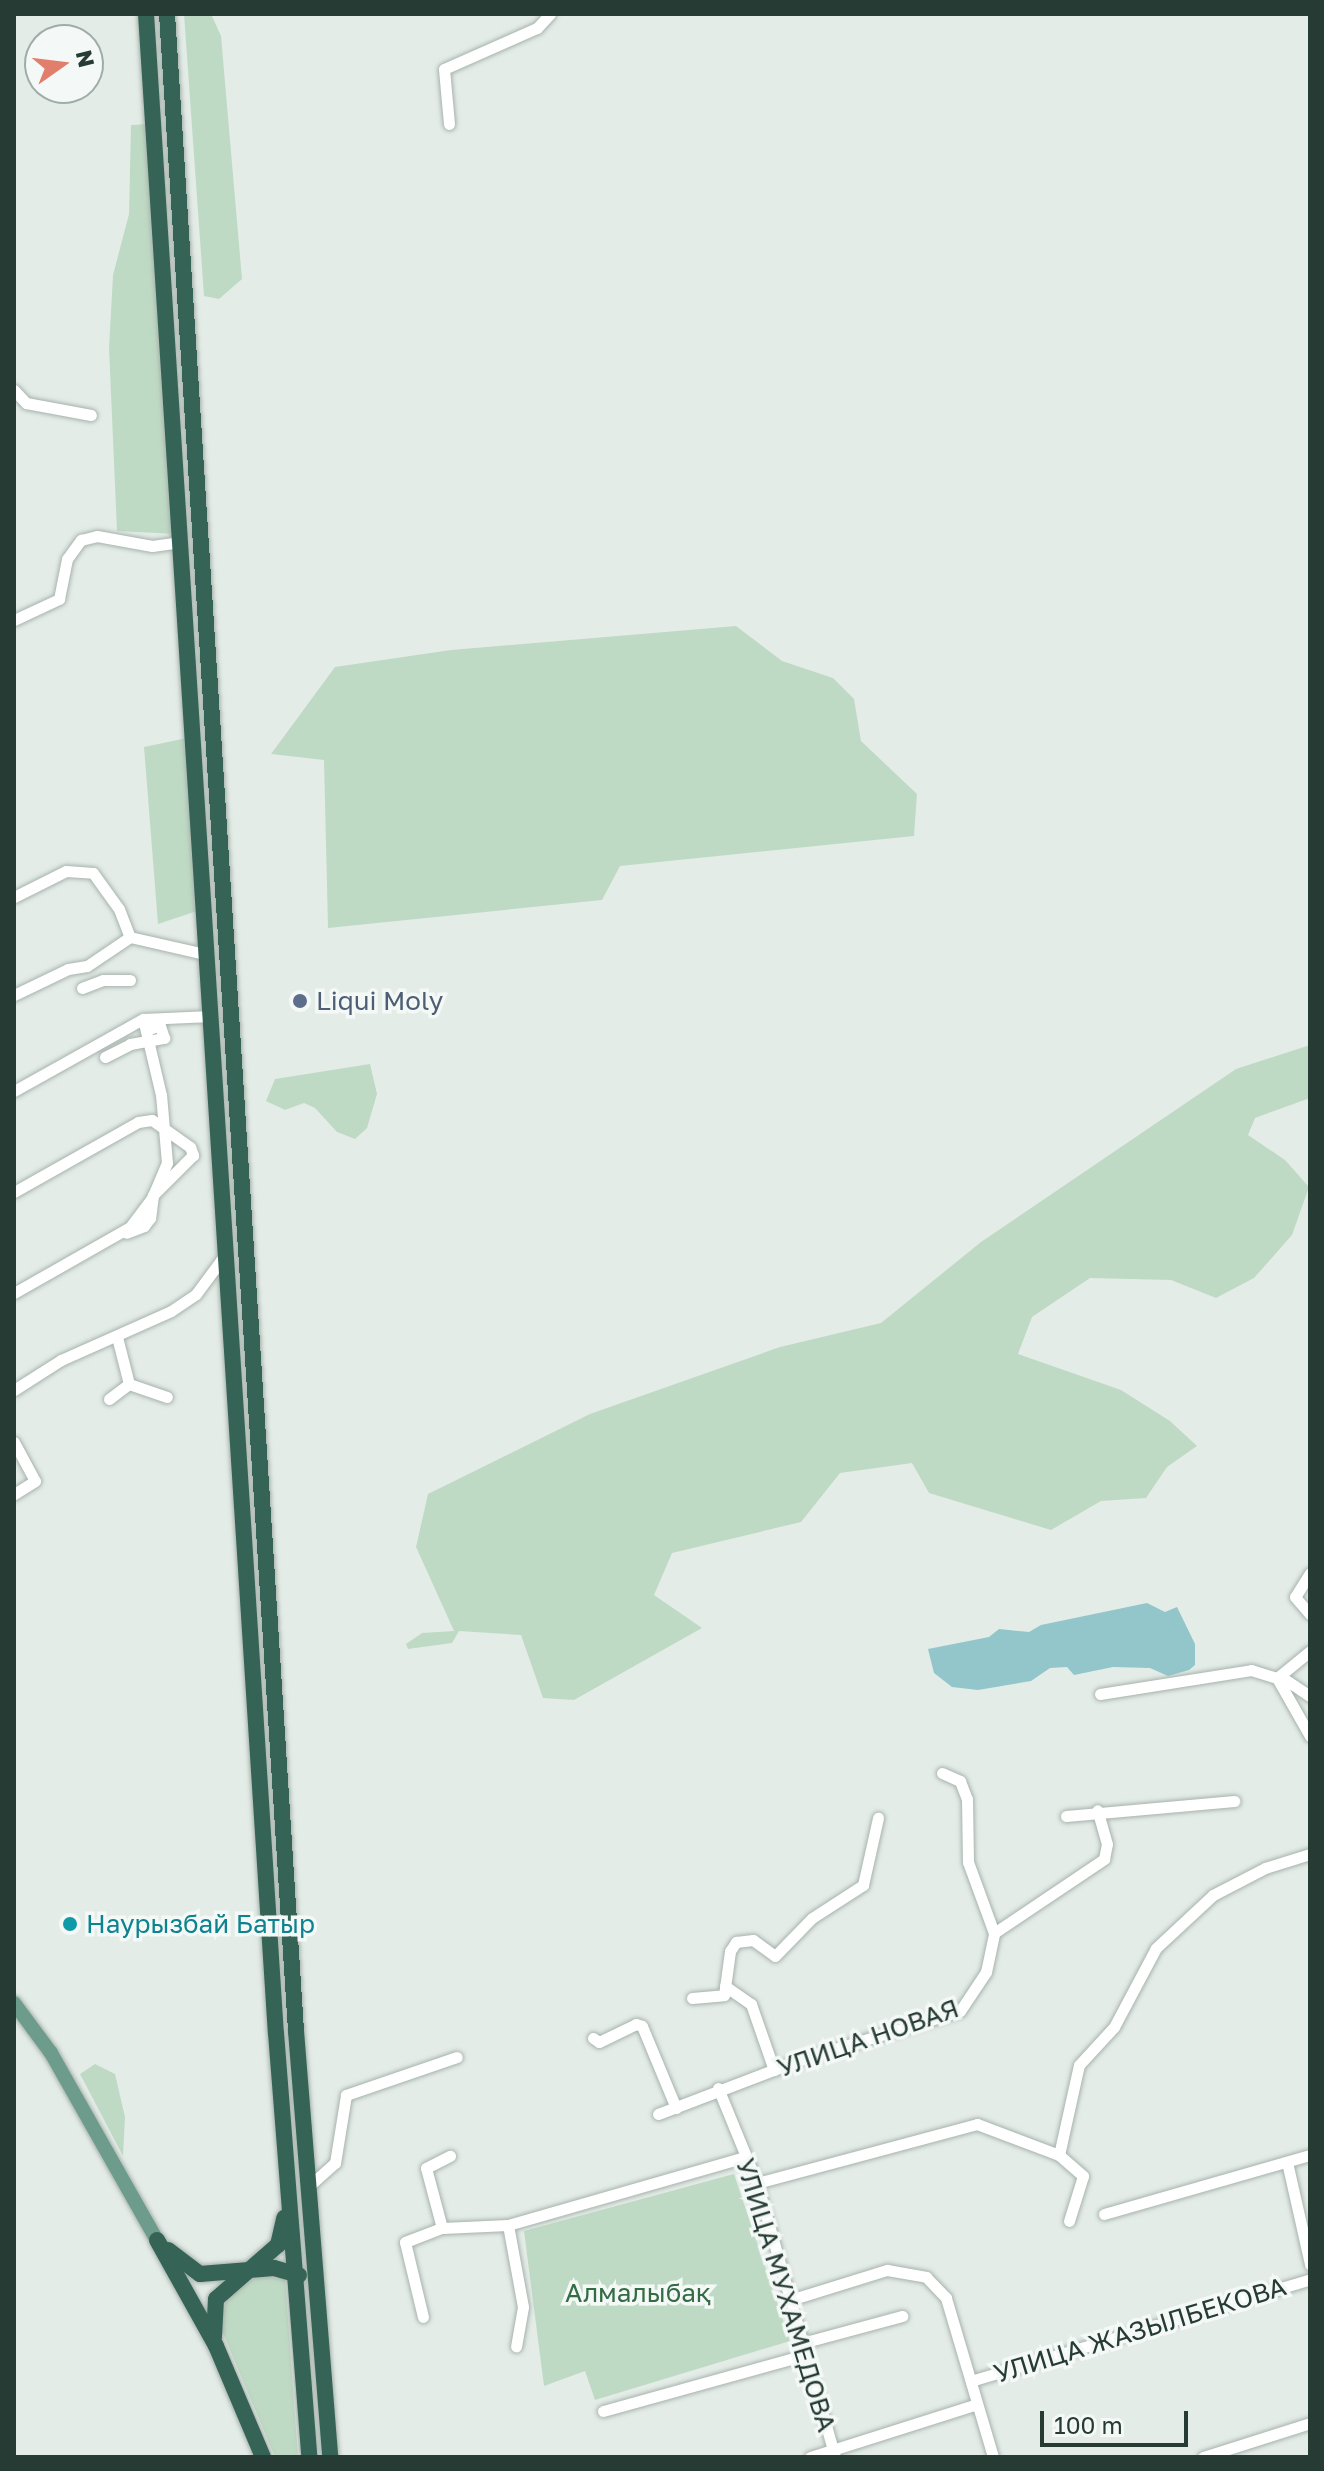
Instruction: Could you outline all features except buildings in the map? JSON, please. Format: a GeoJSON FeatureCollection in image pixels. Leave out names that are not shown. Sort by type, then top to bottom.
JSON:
{"type":"FeatureCollection","features":[{"type":"Feature","properties":{"kind":"highway"},"geometry":{"type":"LineString","coordinates":[[146,14],[181,542],[204,954],[228,1251],[292,2271],[309,2457]]}},
{"type":"Feature","properties":{"kind":"highway"},"geometry":{"type":"LineString","coordinates":[[167,14],[308,2187],[330,2457]]}},
{"type":"Feature","properties":{"kind":"highway"},"geometry":{"type":"LineString","coordinates":[[216,2346],[211,2315],[216,2299],[278,2245],[288,2173]]}},
{"type":"Feature","properties":{"kind":"highway"},"geometry":{"type":"LineString","coordinates":[[157,2240],[200,2274],[247,2270],[292,2271],[304,2279],[317,2312]]}},
{"type":"Feature","properties":{"kind":"highway"},"geometry":{"type":"LineString","coordinates":[[157,2240],[216,2346],[263,2457]]}},
{"type":"Feature","properties":{"kind":"main road"},"geometry":{"type":"LineString","coordinates":[[14,2003],[51,2053],[157,2240]]}},
{"type":"Feature","properties":{"kind":"street"},"geometry":{"type":"LineString","coordinates":[[449,124],[444,69],[537,28],[550,14]]}},
{"type":"Feature","properties":{"kind":"street"},"geometry":{"type":"LineString","coordinates":[[14,390],[26,403],[91,415]]}},
{"type":"Feature","properties":{"kind":"street"},"geometry":{"type":"LineString","coordinates":[[14,620],[59,599],[67,559],[81,540],[97,536],[152,546],[181,542]]}},
{"type":"Feature","properties":{"kind":"street"},"geometry":{"type":"LineString","coordinates":[[14,897],[66,871],[93,873],[119,909],[130,937]]}},
{"type":"Feature","properties":{"kind":"street"},"geometry":{"type":"LineString","coordinates":[[14,995],[68,969],[87,966],[130,937],[204,954]]}},
{"type":"Feature","properties":{"kind":"street"},"geometry":{"type":"LineString","coordinates":[[68,969],[103,980],[130,980]]}},
{"type":"Feature","properties":{"kind":"street"},"geometry":{"type":"LineString","coordinates":[[82,988],[103,980]]}},
{"type":"Feature","properties":{"kind":"street"},"geometry":{"type":"LineString","coordinates":[[14,1091],[145,1024],[211,1016]]}},
{"type":"Feature","properties":{"kind":"street"},"geometry":{"type":"LineString","coordinates":[[145,1024],[151,1043],[167,1163],[153,1195]]}},
{"type":"Feature","properties":{"kind":"street"},"geometry":{"type":"LineString","coordinates":[[105,1057],[130,1044],[151,1043]]}},
{"type":"Feature","properties":{"kind":"street"},"geometry":{"type":"LineString","coordinates":[[14,1192],[138,1122],[152,1120],[163,1126],[190,1147],[193,1155],[121,1233],[14,1293]]}},
{"type":"Feature","properties":{"kind":"street"},"geometry":{"type":"LineString","coordinates":[[14,1390],[61,1360],[117,1337],[196,1294],[228,1251]]}},
{"type":"Feature","properties":{"kind":"street"},"geometry":{"type":"LineString","coordinates":[[117,1337],[129,1384]]}},
{"type":"Feature","properties":{"kind":"street"},"geometry":{"type":"LineString","coordinates":[[129,1384],[167,1397]]}},
{"type":"Feature","properties":{"kind":"street"},"geometry":{"type":"LineString","coordinates":[[109,1399],[129,1384]]}},
{"type":"Feature","properties":{"kind":"street"},"geometry":{"type":"LineString","coordinates":[[14,1442],[35,1481],[14,1494]]}},
{"type":"Feature","properties":{"kind":"street"},"geometry":{"type":"LineString","coordinates":[[1310,1573],[1295,1597],[1310,1614]]}},
{"type":"Feature","properties":{"kind":"street"},"geometry":{"type":"LineString","coordinates":[[1278,1677],[1310,1651]]}},
{"type":"Feature","properties":{"kind":"street"},"geometry":{"type":"LineString","coordinates":[[1100,1694],[1251,1670],[1278,1677],[1310,1696]]}},
{"type":"Feature","properties":{"kind":"street"},"geometry":{"type":"LineString","coordinates":[[1278,1677],[1310,1736]]}},
{"type":"Feature","properties":{"kind":"street"},"geometry":{"type":"LineString","coordinates":[[942,1773],[960,1781],[972,1814],[968,1862],[994,1933],[1015,1915],[1097,1868],[1107,1853],[1097,1810]]}},
{"type":"Feature","properties":{"kind":"street"},"geometry":{"type":"LineString","coordinates":[[1066,1816],[1097,1810],[1234,1801]]}},
{"type":"Feature","properties":{"kind":"street"},"geometry":{"type":"LineString","coordinates":[[692,1998],[717,2000],[725,1986],[730,1951],[736,1942],[753,1940],[775,1956],[812,1918],[863,1885],[878,1818]]}},
{"type":"Feature","properties":{"kind":"street"},"geometry":{"type":"LineString","coordinates":[[1059,2155],[1079,2065],[1114,2027],[1156,1948],[1213,1895],[1265,1868],[1310,1854]]}},
{"type":"Feature","properties":{"kind":"street","name":"УЛИЦА НОВАЯ"},"geometry":{"type":"LineString","coordinates":[[658,2114],[718,2088],[960,2011],[986,1972],[994,1933]]}},
{"type":"Feature","properties":{"kind":"street"},"geometry":{"type":"LineString","coordinates":[[725,1986],[751,2004],[774,2070]]}},
{"type":"Feature","properties":{"kind":"street"},"geometry":{"type":"LineString","coordinates":[[593,2038],[599,2042],[636,2024],[642,2026],[676,2108]]}},
{"type":"Feature","properties":{"kind":"street"},"geometry":{"type":"LineString","coordinates":[[308,2187],[335,2163],[346,2095],[457,2057]]}},
{"type":"Feature","properties":{"kind":"street","name":"УЛИЦА МУХАМЕДОВА"},"geometry":{"type":"LineString","coordinates":[[718,2088],[757,2183],[834,2454]]}},
{"type":"Feature","properties":{"kind":"street"},"geometry":{"type":"LineString","coordinates":[[757,2183],[977,2124],[1059,2155],[1083,2176],[1069,2221]]}},
{"type":"Feature","properties":{"kind":"street"},"geometry":{"type":"LineString","coordinates":[[1104,2214],[1310,2155]]}},
{"type":"Feature","properties":{"kind":"street"},"geometry":{"type":"LineString","coordinates":[[442,2228],[426,2168],[450,2156]]}},
{"type":"Feature","properties":{"kind":"street"},"geometry":{"type":"LineString","coordinates":[[423,2317],[405,2242],[442,2228],[508,2225],[745,2157]]}},
{"type":"Feature","properties":{"kind":"street"},"geometry":{"type":"LineString","coordinates":[[1287,2162],[1310,2264]]}},
{"type":"Feature","properties":{"kind":"street"},"geometry":{"type":"LineString","coordinates":[[508,2225],[522,2296],[516,2346]]}},
{"type":"Feature","properties":{"kind":"street"},"geometry":{"type":"LineString","coordinates":[[790,2300],[887,2270],[926,2277],[946,2298],[993,2457]]}},
{"type":"Feature","properties":{"kind":"street","name":"УЛИЦА ЖАЗЫЛБЕКОВА"},"geometry":{"type":"LineString","coordinates":[[971,2381],[1310,2279]]}},
{"type":"Feature","properties":{"kind":"street"},"geometry":{"type":"LineString","coordinates":[[603,2411],[902,2316]]}},
{"type":"Feature","properties":{"kind":"street"},"geometry":{"type":"LineString","coordinates":[[810,2457],[834,2454],[977,2404]]}},
{"type":"Feature","properties":{"kind":"street"},"geometry":{"type":"LineString","coordinates":[[1203,2457],[1310,2423]]}},
{"type":"Feature","properties":{"kind":"green space"},"geometry":{"type":"Polygon","coordinates":[[[184,14],[211,14],[221,36],[242,279],[219,299],[204,296],[184,14]]]}},
{"type":"Feature","properties":{"kind":"green space"},"geometry":{"type":"Polygon","coordinates":[[[147,124],[176,534],[117,531],[109,348],[113,275],[129,214],[131,125],[147,124]]]}},
{"type":"Feature","properties":{"kind":"green space"},"geometry":{"type":"Polygon","coordinates":[[[736,626],[782,661],[833,678],[854,699],[861,741],[917,794],[914,836],[620,866],[602,900],[328,928],[324,760],[271,754],[335,667],[451,650],[736,626]]]}},
{"type":"Feature","properties":{"kind":"green space"},"geometry":{"type":"Polygon","coordinates":[[[187,738],[197,911],[158,924],[144,747],[187,738]]]}},
{"type":"Feature","properties":{"kind":"green space"},"geometry":{"type":"Polygon","coordinates":[[[1310,1045],[1310,1098],[1255,1118],[1248,1135],[1285,1160],[1309,1187],[1292,1235],[1254,1278],[1216,1298],[1171,1280],[1090,1278],[1032,1317],[1018,1354],[1121,1390],[1170,1421],[1197,1446],[1167,1467],[1146,1498],[1101,1501],[1051,1530],[929,1493],[912,1463],[840,1473],[801,1522],[672,1553],[654,1595],[702,1628],[574,1700],[543,1698],[521,1635],[459,1631],[452,1643],[408,1649],[406,1644],[422,1633],[454,1631],[416,1547],[428,1494],[590,1414],[780,1347],[881,1323],[981,1242],[1236,1069],[1310,1045]]]}},
{"type":"Feature","properties":{"kind":"green space"},"geometry":{"type":"Polygon","coordinates":[[[370,1064],[377,1094],[367,1128],[355,1139],[337,1132],[315,1108],[304,1103],[285,1110],[266,1101],[275,1079],[370,1064]]]}},
{"type":"Feature","properties":{"kind":"green space"},"geometry":{"type":"Polygon","coordinates":[[[95,2064],[115,2074],[125,2117],[123,2156],[80,2074],[95,2064]]]}},
{"type":"Feature","properties":{"kind":"green space","name":"Алмалыбақ"},"geometry":{"type":"Polygon","coordinates":[[[734,2174],[790,2341],[595,2400],[585,2371],[544,2386],[524,2231],[734,2174]]]}},
{"type":"Feature","properties":{"kind":"green space"},"geometry":{"type":"Polygon","coordinates":[[[264,2276],[285,2279],[298,2457],[275,2457],[220,2326],[226,2298],[250,2279],[264,2276]]]}},
{"type":"Feature","properties":{"kind":"water"},"geometry":{"type":"Polygon","coordinates":[[[1147,1603],[1165,1612],[1177,1607],[1195,1644],[1195,1665],[1189,1670],[1168,1676],[1150,1668],[1113,1667],[1074,1675],[1067,1667],[1050,1668],[1031,1681],[978,1690],[952,1687],[934,1673],[928,1649],[989,1637],[999,1629],[1029,1632],[1041,1625],[1147,1603]]]}},
{"type":"Feature","properties":{"kind":"place","name":"Liqui Moly"},"geometry":{"type":"Point","coordinates":[300,1001]}},
{"type":"Feature","properties":{"kind":"place","name":"Наурызбай Батыр"},"geometry":{"type":"Point","coordinates":[70,1924]}}]}
